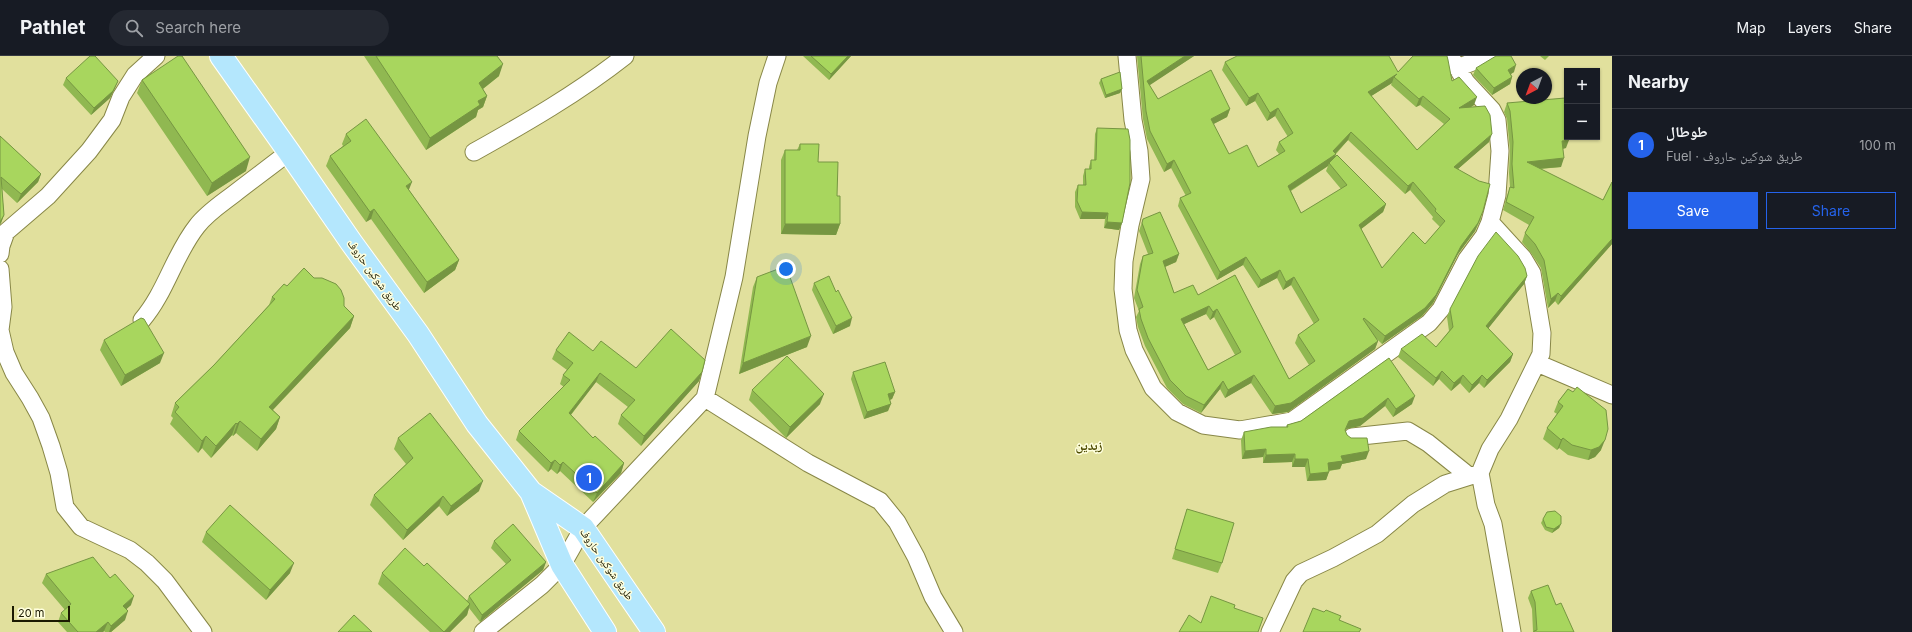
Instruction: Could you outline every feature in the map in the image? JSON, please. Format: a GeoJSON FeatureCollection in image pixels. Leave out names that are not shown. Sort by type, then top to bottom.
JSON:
{"type":"FeatureCollection","features":[{"type":"Feature","properties":{"kind":"main road","name":"طريق شوكين حاروف"},"geometry":{"type":"LineString","coordinates":[[221,56],[351,242],[418,334],[477,424],[531,492],[562,565],[605,632]]}},
{"type":"Feature","properties":{"kind":"main road","name":"طريق شوكين حاروف"},"geometry":{"type":"LineString","coordinates":[[531,492],[584,528],[654,632]]}},
{"type":"Feature","properties":{"kind":"street"},"geometry":{"type":"LineString","coordinates":[[0,254],[6,232],[48,196],[89,151],[112,120],[121,97],[136,75],[156,56]]}},
{"type":"Feature","properties":{"kind":"street"},"geometry":{"type":"LineString","coordinates":[[474,152],[523,125],[600,76],[625,56]]}},
{"type":"Feature","properties":{"kind":"street"},"geometry":{"type":"LineString","coordinates":[[483,632],[542,585],[562,565],[584,528],[705,398],[734,277],[757,136],[768,83],[777,56]]}},
{"type":"Feature","properties":{"kind":"street"},"geometry":{"type":"LineString","coordinates":[[1127,56],[1133,120],[1139,151],[1142,179],[1130,225],[1124,262],[1123,289],[1128,330],[1134,350],[1153,388],[1177,412],[1202,425],[1240,430],[1292,421],[1429,323],[1441,309],[1457,278],[1484,236],[1490,222],[1497,195],[1500,150],[1497,120],[1492,110],[1466,82],[1453,62],[1488,56]]}},
{"type":"Feature","properties":{"kind":"street"},"geometry":{"type":"LineString","coordinates":[[142,320],[153,307],[163,291],[185,243],[198,225],[215,208],[289,152]]}},
{"type":"Feature","properties":{"kind":"street"},"geometry":{"type":"LineString","coordinates":[[1270,632],[1294,581],[1300,573],[1333,558],[1377,534],[1413,504],[1445,484],[1474,474],[1509,419],[1541,354],[1542,333],[1532,273],[1523,258],[1490,222]]}},
{"type":"Feature","properties":{"kind":"street"},"geometry":{"type":"LineString","coordinates":[[0,269],[3,307],[0,330],[5,352],[14,373],[41,418],[59,473],[65,507],[81,527],[130,550],[147,563],[164,581],[203,632]]}},
{"type":"Feature","properties":{"kind":"street"},"geometry":{"type":"LineString","coordinates":[[1537,362],[1612,395]]}},
{"type":"Feature","properties":{"kind":"street"},"geometry":{"type":"LineString","coordinates":[[705,398],[808,463],[880,501],[897,522],[916,557],[933,597],[954,632]]}},
{"type":"Feature","properties":{"kind":"street"},"geometry":{"type":"LineString","coordinates":[[1352,437],[1408,431],[1474,474],[1493,524],[1512,632]]}},
{"type":"Feature","properties":{"kind":"building"},"geometry":{"type":"Polygon","coordinates":[[[90,56],[95,56],[118,81],[113,91],[94,108],[66,78],[90,56]]]}},
{"type":"Feature","properties":{"kind":"building"},"geometry":{"type":"Polygon","coordinates":[[[178,56],[182,56],[250,157],[212,183],[142,80],[178,56]]]}},
{"type":"Feature","properties":{"kind":"building"},"geometry":{"type":"Polygon","coordinates":[[[376,56],[497,56],[503,64],[479,83],[487,96],[478,101],[480,105],[430,138],[376,56]]]}},
{"type":"Feature","properties":{"kind":"building"},"geometry":{"type":"Polygon","coordinates":[[[811,56],[848,56],[831,74],[811,56]]]}},
{"type":"Feature","properties":{"kind":"building"},"geometry":{"type":"Polygon","coordinates":[[[1141,56],[1185,56],[1147,81],[1158,99],[1211,70],[1230,109],[1211,119],[1229,154],[1247,145],[1258,167],[1285,151],[1279,142],[1293,133],[1278,108],[1270,113],[1258,93],[1249,98],[1225,62],[1237,56],[1389,56],[1398,72],[1413,56],[1447,56],[1452,81],[1459,77],[1477,97],[1459,108],[1485,106],[1490,115],[1492,134],[1454,167],[1479,181],[1490,184],[1483,211],[1478,223],[1461,246],[1436,295],[1425,308],[1385,336],[1364,318],[1363,319],[1378,341],[1291,403],[1275,406],[1254,375],[1228,390],[1223,381],[1204,405],[1186,396],[1170,380],[1148,338],[1141,319],[1139,309],[1143,307],[1137,290],[1143,256],[1153,253],[1142,223],[1143,219],[1160,212],[1179,254],[1163,261],[1174,293],[1193,285],[1198,295],[1235,275],[1289,379],[1315,361],[1298,335],[1319,320],[1294,277],[1286,282],[1280,270],[1261,280],[1246,257],[1220,272],[1180,198],[1191,193],[1174,160],[1167,164],[1150,131],[1146,111],[1141,56]],[[1397,74],[1368,92],[1417,150],[1450,119],[1423,96],[1419,99],[1394,77],[1397,74]],[[1351,132],[1333,151],[1336,154],[1288,186],[1301,213],[1347,185],[1329,163],[1337,155],[1386,204],[1359,225],[1382,268],[1413,232],[1425,244],[1445,221],[1435,211],[1436,209],[1413,182],[1408,186],[1351,132]],[[1209,306],[1181,319],[1208,370],[1241,352],[1217,309],[1213,312],[1209,306]]]}},
{"type":"Feature","properties":{"kind":"building"},"geometry":{"type":"Polygon","coordinates":[[[1496,56],[1511,56],[1516,65],[1508,70],[1512,77],[1494,88],[1476,68],[1496,56]]]}},
{"type":"Feature","properties":{"kind":"building"},"geometry":{"type":"Polygon","coordinates":[[[1120,72],[1122,89],[1106,95],[1101,79],[1120,72]]]}},
{"type":"Feature","properties":{"kind":"building"},"geometry":{"type":"Polygon","coordinates":[[[1564,98],[1564,140],[1569,140],[1562,141],[1564,158],[1527,162],[1603,200],[1612,182],[1612,239],[1561,296],[1558,293],[1551,299],[1544,260],[1535,244],[1525,233],[1534,217],[1506,202],[1510,187],[1514,188],[1512,164],[1513,142],[1510,111],[1507,103],[1552,104],[1552,99],[1564,98]]]}},
{"type":"Feature","properties":{"kind":"building"},"geometry":{"type":"Polygon","coordinates":[[[366,119],[412,182],[406,186],[459,260],[427,282],[374,209],[370,212],[330,156],[351,141],[346,134],[366,119]]]}},
{"type":"Feature","properties":{"kind":"building"},"geometry":{"type":"Polygon","coordinates":[[[1097,128],[1128,129],[1130,140],[1130,183],[1122,223],[1107,222],[1108,213],[1082,212],[1077,201],[1078,185],[1086,185],[1085,169],[1091,169],[1091,160],[1096,160],[1097,128]]]}},
{"type":"Feature","properties":{"kind":"building"},"geometry":{"type":"Polygon","coordinates":[[[0,136],[41,174],[21,194],[1,177],[4,215],[0,222],[0,136]]]}},
{"type":"Feature","properties":{"kind":"building"},"geometry":{"type":"Polygon","coordinates":[[[800,144],[819,144],[818,162],[838,162],[837,196],[840,196],[840,224],[785,224],[785,150],[800,150],[800,144]]]}},
{"type":"Feature","properties":{"kind":"building"},"geometry":{"type":"Polygon","coordinates":[[[1496,232],[1518,256],[1525,268],[1527,276],[1486,326],[1513,354],[1487,380],[1482,375],[1472,385],[1463,375],[1454,383],[1442,371],[1436,378],[1401,349],[1422,334],[1436,347],[1453,327],[1450,309],[1478,256],[1496,232]]]}},
{"type":"Feature","properties":{"kind":"building"},"geometry":{"type":"Polygon","coordinates":[[[786,266],[811,336],[743,363],[757,277],[786,266]]]}},
{"type":"Feature","properties":{"kind":"building"},"geometry":{"type":"Polygon","coordinates":[[[304,268],[314,278],[322,278],[336,284],[341,290],[344,298],[344,306],[354,316],[269,407],[280,417],[261,439],[240,421],[237,424],[236,423],[216,446],[206,436],[202,441],[175,412],[179,407],[175,403],[214,365],[275,299],[272,297],[284,284],[287,286],[304,268]]]}},
{"type":"Feature","properties":{"kind":"building"},"geometry":{"type":"Polygon","coordinates":[[[829,276],[836,292],[838,290],[852,318],[836,326],[814,283],[829,276]]]}},
{"type":"Feature","properties":{"kind":"building"},"geometry":{"type":"Polygon","coordinates":[[[141,318],[144,319],[164,353],[125,375],[104,340],[141,318]]]}},
{"type":"Feature","properties":{"kind":"building"},"geometry":{"type":"Polygon","coordinates":[[[671,329],[705,360],[702,372],[644,436],[621,415],[635,400],[600,373],[569,413],[593,438],[595,436],[624,463],[597,493],[563,462],[560,465],[555,460],[551,463],[519,431],[570,380],[563,375],[573,363],[556,350],[569,332],[593,351],[601,341],[636,368],[671,329]]]}},
{"type":"Feature","properties":{"kind":"building"},"geometry":{"type":"Polygon","coordinates":[[[787,356],[824,394],[790,427],[752,390],[787,356]]]}},
{"type":"Feature","properties":{"kind":"building"},"geometry":{"type":"Polygon","coordinates":[[[1389,358],[1415,396],[1396,409],[1388,398],[1363,418],[1349,421],[1345,430],[1347,435],[1351,438],[1367,438],[1369,451],[1341,456],[1343,461],[1328,463],[1329,472],[1310,474],[1308,459],[1295,459],[1295,454],[1266,455],[1266,449],[1245,451],[1244,432],[1271,427],[1288,427],[1287,425],[1301,421],[1389,358]]]}},
{"type":"Feature","properties":{"kind":"building"},"geometry":{"type":"Polygon","coordinates":[[[885,362],[895,392],[888,394],[891,404],[867,412],[853,372],[885,362]]]}},
{"type":"Feature","properties":{"kind":"building"},"geometry":{"type":"Polygon","coordinates":[[[1577,387],[1606,410],[1608,429],[1605,440],[1599,447],[1591,450],[1572,445],[1563,438],[1561,440],[1547,428],[1563,406],[1558,402],[1568,389],[1573,392],[1577,387]]]}},
{"type":"Feature","properties":{"kind":"building"},"geometry":{"type":"Polygon","coordinates":[[[430,413],[483,481],[451,506],[443,496],[407,530],[374,495],[413,458],[398,438],[430,413]]]}},
{"type":"Feature","properties":{"kind":"building"},"geometry":{"type":"Polygon","coordinates":[[[230,505],[294,563],[270,590],[206,532],[230,505]]]}},
{"type":"Feature","properties":{"kind":"building"},"geometry":{"type":"Polygon","coordinates":[[[1187,509],[1234,523],[1222,563],[1175,549],[1187,509]]]}},
{"type":"Feature","properties":{"kind":"building"},"geometry":{"type":"Polygon","coordinates":[[[1555,511],[1561,516],[1561,524],[1554,529],[1546,527],[1543,519],[1547,512],[1555,511]]]}},
{"type":"Feature","properties":{"kind":"building"},"geometry":{"type":"Polygon","coordinates":[[[513,524],[546,562],[482,615],[469,596],[511,560],[494,541],[513,524]]]}},
{"type":"Feature","properties":{"kind":"building"},"geometry":{"type":"Polygon","coordinates":[[[405,548],[424,566],[427,563],[470,604],[444,632],[382,573],[405,548]]]}},
{"type":"Feature","properties":{"kind":"building"},"geometry":{"type":"Polygon","coordinates":[[[93,557],[110,578],[115,574],[134,596],[123,606],[128,611],[111,626],[108,622],[96,632],[78,632],[61,613],[71,604],[46,574],[93,557]]]}},
{"type":"Feature","properties":{"kind":"building"},"geometry":{"type":"Polygon","coordinates":[[[1548,585],[1556,605],[1561,603],[1574,632],[1534,632],[1537,630],[1535,602],[1531,591],[1548,585]]]}},
{"type":"Feature","properties":{"kind":"building"},"geometry":{"type":"Polygon","coordinates":[[[1211,596],[1235,605],[1234,608],[1263,618],[1258,632],[1179,632],[1189,615],[1201,623],[1211,596]]]}},
{"type":"Feature","properties":{"kind":"building"},"geometry":{"type":"Polygon","coordinates":[[[1313,608],[1324,612],[1326,610],[1341,616],[1339,620],[1361,629],[1359,632],[1303,632],[1313,608]]]}},
{"type":"Feature","properties":{"kind":"building"},"geometry":{"type":"Polygon","coordinates":[[[354,615],[372,632],[338,632],[354,615]]]}},
{"type":"Feature","properties":{"kind":"place","name":"طوطال"},"geometry":{"type":"Point","coordinates":[589,478]}},
{"type":"Feature","properties":{"kind":"district","name":"زبدين"},"geometry":{"type":"Point","coordinates":[1089,445]}}]}
